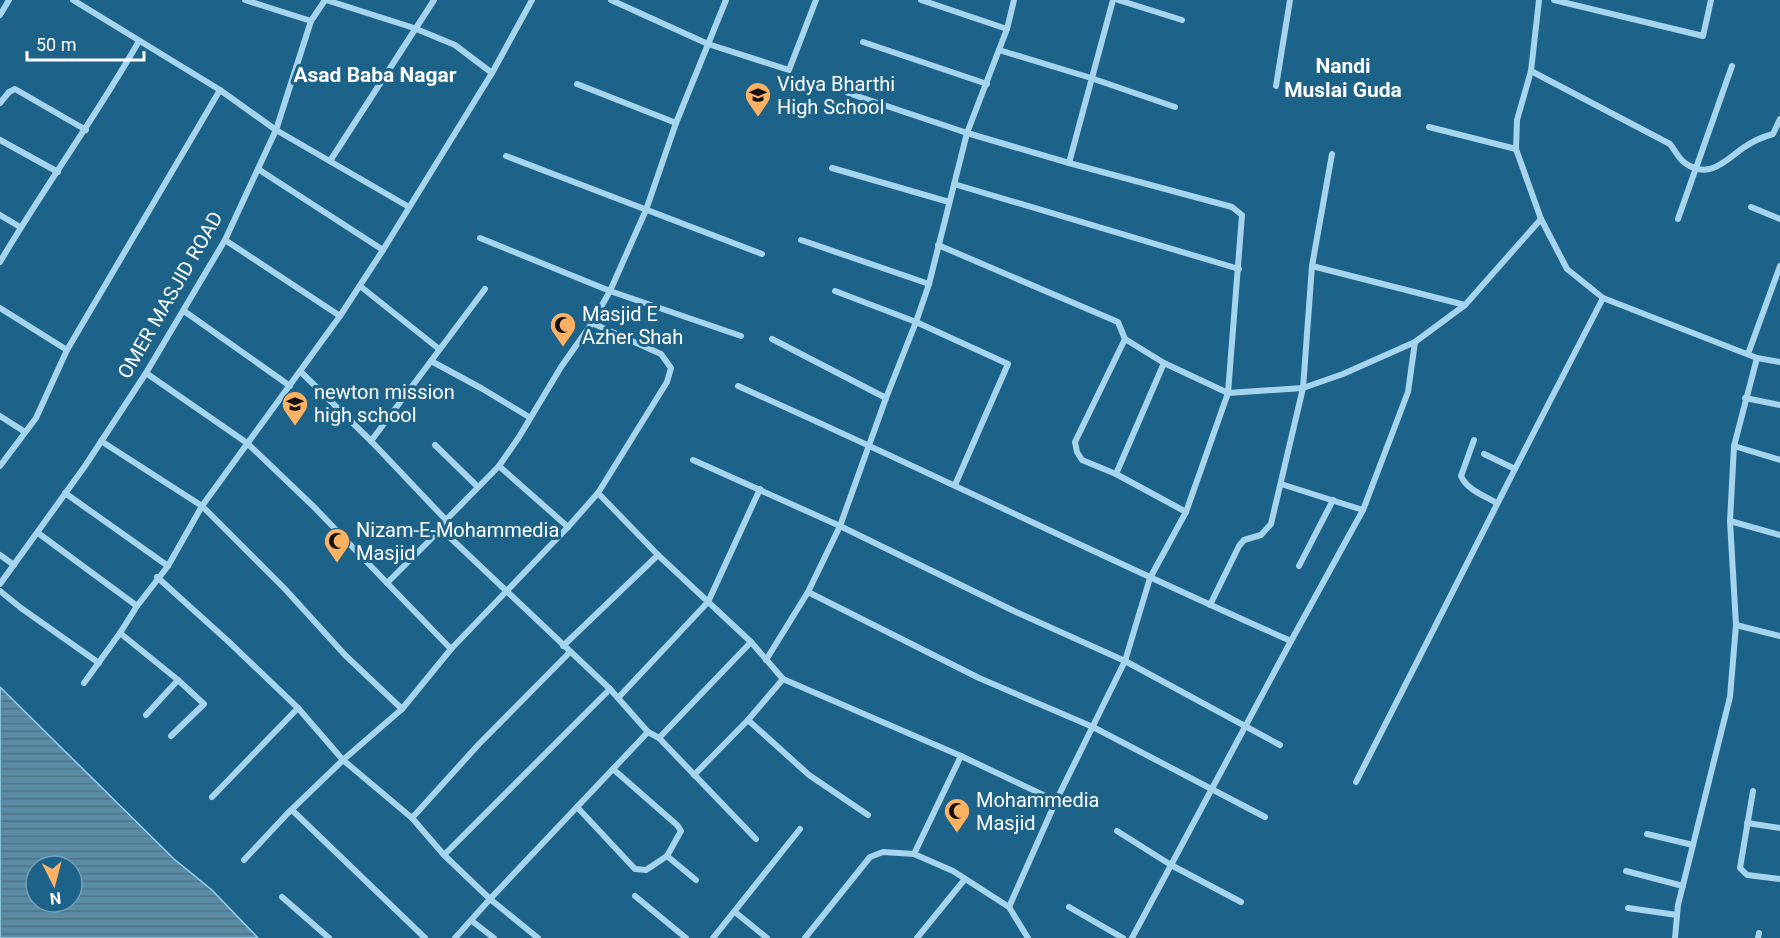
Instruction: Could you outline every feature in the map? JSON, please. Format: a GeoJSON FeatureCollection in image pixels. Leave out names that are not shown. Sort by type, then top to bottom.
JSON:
{"type":"FeatureCollection","features":[{"type":"Feature","properties":{"kind":"street"},"geometry":{"type":"LineString","coordinates":[[0,15],[9,0]]}},
{"type":"Feature","properties":{"kind":"street"},"geometry":{"type":"LineString","coordinates":[[74,0],[220,90],[276,130],[409,207]]}},
{"type":"Feature","properties":{"kind":"street"},"geometry":{"type":"LineString","coordinates":[[245,0],[311,21]]}},
{"type":"Feature","properties":{"kind":"street"},"geometry":{"type":"LineString","coordinates":[[325,0],[414,28],[455,45],[492,73]]}},
{"type":"Feature","properties":{"kind":"street","name":"OMER MASJID ROAD"},"geometry":{"type":"LineString","coordinates":[[0,584],[38,533],[146,373],[225,240],[276,130],[311,21],[325,0]]}},
{"type":"Feature","properties":{"kind":"street"},"geometry":{"type":"LineString","coordinates":[[330,161],[434,0]]}},
{"type":"Feature","properties":{"kind":"street"},"geometry":{"type":"LineString","coordinates":[[84,683],[157,578],[168,566],[202,506],[246,443],[301,372],[360,286],[492,73],[532,0]]}},
{"type":"Feature","properties":{"kind":"street"},"geometry":{"type":"LineString","coordinates":[[610,0],[708,44],[789,70],[816,0]]}},
{"type":"Feature","properties":{"kind":"street"},"geometry":{"type":"LineString","coordinates":[[387,583],[499,466],[561,367],[592,323],[610,291],[646,210],[676,123],[726,0]]}},
{"type":"Feature","properties":{"kind":"street"},"geometry":{"type":"LineString","coordinates":[[921,0],[1007,28]]}},
{"type":"Feature","properties":{"kind":"street"},"geometry":{"type":"LineString","coordinates":[[766,660],[808,592],[840,526],[885,398],[929,284],[967,133],[1007,28],[1014,0]]}},
{"type":"Feature","properties":{"kind":"street"},"geometry":{"type":"LineString","coordinates":[[1069,164],[1091,78],[1116,0],[1182,20]]}},
{"type":"Feature","properties":{"kind":"street"},"geometry":{"type":"LineString","coordinates":[[1276,86],[1290,0]]}},
{"type":"Feature","properties":{"kind":"street"},"geometry":{"type":"LineString","coordinates":[[1539,0],[1530,71],[1517,120],[1516,149],[1541,219],[1567,269],[1603,298],[1757,358],[1780,362]]}},
{"type":"Feature","properties":{"kind":"street"},"geometry":{"type":"LineString","coordinates":[[1554,0],[1703,36],[1710,0]]}},
{"type":"Feature","properties":{"kind":"street"},"geometry":{"type":"LineString","coordinates":[[0,262],[20,227],[86,130],[139,41]]}},
{"type":"Feature","properties":{"kind":"street"},"geometry":{"type":"LineString","coordinates":[[863,42],[987,84]]}},
{"type":"Feature","properties":{"kind":"street"},"geometry":{"type":"LineString","coordinates":[[999,50],[1175,107]]}},
{"type":"Feature","properties":{"kind":"street"},"geometry":{"type":"LineString","coordinates":[[1678,219],[1732,66]]}},
{"type":"Feature","properties":{"kind":"street"},"geometry":{"type":"LineString","coordinates":[[1530,71],[1670,144],[1684,163],[1697,168],[1713,169],[1758,139],[1777,135],[1780,119]]}},
{"type":"Feature","properties":{"kind":"street"},"geometry":{"type":"LineString","coordinates":[[577,84],[676,123]]}},
{"type":"Feature","properties":{"kind":"street"},"geometry":{"type":"LineString","coordinates":[[0,103],[9,92],[15,89],[86,130]]}},
{"type":"Feature","properties":{"kind":"street"},"geometry":{"type":"LineString","coordinates":[[0,466],[36,418],[68,350],[220,90]]}},
{"type":"Feature","properties":{"kind":"street"},"geometry":{"type":"LineString","coordinates":[[848,93],[1069,164],[1232,207],[1242,214],[1228,393],[1186,512],[1150,578],[1125,661],[1056,801],[1009,907]]}},
{"type":"Feature","properties":{"kind":"street"},"geometry":{"type":"LineString","coordinates":[[1429,128],[1516,149]]}},
{"type":"Feature","properties":{"kind":"street"},"geometry":{"type":"LineString","coordinates":[[0,140],[58,172]]}},
{"type":"Feature","properties":{"kind":"street"},"geometry":{"type":"LineString","coordinates":[[1210,605],[1239,546],[1244,540],[1262,535],[1270,524],[1281,484],[1304,388],[1312,266],[1332,154]]}},
{"type":"Feature","properties":{"kind":"street"},"geometry":{"type":"LineString","coordinates":[[506,156],[762,254]]}},
{"type":"Feature","properties":{"kind":"street"},"geometry":{"type":"LineString","coordinates":[[832,168],[949,202]]}},
{"type":"Feature","properties":{"kind":"street"},"geometry":{"type":"LineString","coordinates":[[258,169],[383,250]]}},
{"type":"Feature","properties":{"kind":"street"},"geometry":{"type":"LineString","coordinates":[[954,184],[1239,269]]}},
{"type":"Feature","properties":{"kind":"street"},"geometry":{"type":"LineString","coordinates":[[1751,207],[1780,219]]}},
{"type":"Feature","properties":{"kind":"street"},"geometry":{"type":"LineString","coordinates":[[0,215],[20,227]]}},
{"type":"Feature","properties":{"kind":"street"},"geometry":{"type":"LineString","coordinates":[[938,245],[1118,322],[1125,339],[1164,363],[1228,393],[1304,388],[1343,374],[1415,342],[1465,304],[1541,219]]}},
{"type":"Feature","properties":{"kind":"street"},"geometry":{"type":"LineString","coordinates":[[480,238],[610,291],[741,336]]}},
{"type":"Feature","properties":{"kind":"street"},"geometry":{"type":"LineString","coordinates":[[225,240],[340,316]]}},
{"type":"Feature","properties":{"kind":"street"},"geometry":{"type":"LineString","coordinates":[[801,240],[929,284]]}},
{"type":"Feature","properties":{"kind":"street"},"geometry":{"type":"LineString","coordinates":[[1312,266],[1465,304]]}},
{"type":"Feature","properties":{"kind":"street"},"geometry":{"type":"LineString","coordinates":[[1748,354],[1780,266]]}},
{"type":"Feature","properties":{"kind":"street"},"geometry":{"type":"LineString","coordinates":[[360,286],[439,349]]}},
{"type":"Feature","properties":{"kind":"street"},"geometry":{"type":"LineString","coordinates":[[371,441],[485,289]]}},
{"type":"Feature","properties":{"kind":"street"},"geometry":{"type":"LineString","coordinates":[[835,291],[916,322],[1008,364],[955,485]]}},
{"type":"Feature","properties":{"kind":"street"},"geometry":{"type":"LineString","coordinates":[[1356,782],[1603,298]]}},
{"type":"Feature","properties":{"kind":"street"},"geometry":{"type":"LineString","coordinates":[[0,308],[68,350]]}},
{"type":"Feature","properties":{"kind":"street"},"geometry":{"type":"LineString","coordinates":[[184,311],[290,386]]}},
{"type":"Feature","properties":{"kind":"street"},"geometry":{"type":"LineString","coordinates":[[244,860],[343,760],[402,709],[451,649],[598,493],[667,382],[671,368],[661,354],[592,323]]}},
{"type":"Feature","properties":{"kind":"street"},"geometry":{"type":"LineString","coordinates":[[772,339],[885,398]]}},
{"type":"Feature","properties":{"kind":"street"},"geometry":{"type":"LineString","coordinates":[[1125,339],[1075,442],[1077,452],[1082,460],[1116,474],[1186,512]]}},
{"type":"Feature","properties":{"kind":"street"},"geometry":{"type":"LineString","coordinates":[[1132,938],[1363,510],[1408,392],[1415,342]]}},
{"type":"Feature","properties":{"kind":"street"},"geometry":{"type":"LineString","coordinates":[[1675,938],[1683,886],[1730,698],[1736,625],[1730,521],[1734,447],[1757,358]]}},
{"type":"Feature","properties":{"kind":"street"},"geometry":{"type":"LineString","coordinates":[[431,361],[529,417]]}},
{"type":"Feature","properties":{"kind":"street"},"geometry":{"type":"LineString","coordinates":[[1116,474],[1164,363]]}},
{"type":"Feature","properties":{"kind":"street"},"geometry":{"type":"LineString","coordinates":[[301,372],[446,520]]}},
{"type":"Feature","properties":{"kind":"street"},"geometry":{"type":"LineString","coordinates":[[146,373],[246,443],[315,508],[451,649]]}},
{"type":"Feature","properties":{"kind":"street"},"geometry":{"type":"LineString","coordinates":[[738,386],[869,444],[1150,578],[1291,641]]}},
{"type":"Feature","properties":{"kind":"street"},"geometry":{"type":"LineString","coordinates":[[1745,398],[1780,405]]}},
{"type":"Feature","properties":{"kind":"street"},"geometry":{"type":"LineString","coordinates":[[0,416],[26,432]]}},
{"type":"Feature","properties":{"kind":"street"},"geometry":{"type":"LineString","coordinates":[[1474,440],[1461,476],[1471,488],[1497,503]]}},
{"type":"Feature","properties":{"kind":"street"},"geometry":{"type":"LineString","coordinates":[[101,441],[202,506],[285,589],[345,655],[402,709]]}},
{"type":"Feature","properties":{"kind":"street"},"geometry":{"type":"LineString","coordinates":[[435,445],[478,487]]}},
{"type":"Feature","properties":{"kind":"street"},"geometry":{"type":"LineString","coordinates":[[1734,447],[1780,460]]}},
{"type":"Feature","properties":{"kind":"street"},"geometry":{"type":"LineString","coordinates":[[1484,454],[1515,469]]}},
{"type":"Feature","properties":{"kind":"street"},"geometry":{"type":"LineString","coordinates":[[693,460],[840,526],[1016,612],[1125,661],[1280,745]]}},
{"type":"Feature","properties":{"kind":"street"},"geometry":{"type":"LineString","coordinates":[[499,466],[568,527]]}},
{"type":"Feature","properties":{"kind":"street"},"geometry":{"type":"LineString","coordinates":[[1281,484],[1363,510]]}},
{"type":"Feature","properties":{"kind":"street"},"geometry":{"type":"LineString","coordinates":[[618,698],[708,602],[760,489]]}},
{"type":"Feature","properties":{"kind":"street"},"geometry":{"type":"LineString","coordinates":[[65,493],[168,566]]}},
{"type":"Feature","properties":{"kind":"street"},"geometry":{"type":"LineString","coordinates":[[598,493],[658,555],[750,642],[783,679],[961,756],[1056,801]]}},
{"type":"Feature","properties":{"kind":"street"},"geometry":{"type":"LineString","coordinates":[[1299,566],[1333,500]]}},
{"type":"Feature","properties":{"kind":"street"},"geometry":{"type":"LineString","coordinates":[[1730,521],[1780,535]]}},
{"type":"Feature","properties":{"kind":"street"},"geometry":{"type":"LineString","coordinates":[[441,529],[610,689],[648,732],[659,738],[756,838]]}},
{"type":"Feature","properties":{"kind":"street"},"geometry":{"type":"LineString","coordinates":[[38,533],[137,606]]}},
{"type":"Feature","properties":{"kind":"street"},"geometry":{"type":"LineString","coordinates":[[0,555],[14,565]]}},
{"type":"Feature","properties":{"kind":"street"},"geometry":{"type":"LineString","coordinates":[[563,646],[658,555]]}},
{"type":"Feature","properties":{"kind":"street"},"geometry":{"type":"LineString","coordinates":[[157,578],[298,708],[306,720],[343,760],[412,818],[444,855],[490,899],[538,938]]}},
{"type":"Feature","properties":{"kind":"street"},"geometry":{"type":"LineString","coordinates":[[0,591],[99,663]]}},
{"type":"Feature","properties":{"kind":"street"},"geometry":{"type":"LineString","coordinates":[[808,592],[978,678],[1093,727],[1265,817]]}},
{"type":"Feature","properties":{"kind":"street"},"geometry":{"type":"LineString","coordinates":[[1736,625],[1780,636]]}},
{"type":"Feature","properties":{"kind":"street"},"geometry":{"type":"LineString","coordinates":[[120,633],[204,704],[171,736]]}},
{"type":"Feature","properties":{"kind":"street"},"geometry":{"type":"LineString","coordinates":[[659,738],[750,642]]}},
{"type":"Feature","properties":{"kind":"street"},"geometry":{"type":"LineString","coordinates":[[412,818],[479,744],[570,652]]}},
{"type":"Feature","properties":{"kind":"street"},"geometry":{"type":"LineString","coordinates":[[694,775],[748,720],[783,679]]}},
{"type":"Feature","properties":{"kind":"street"},"geometry":{"type":"LineString","coordinates":[[146,715],[178,680]]}},
{"type":"Feature","properties":{"kind":"street"},"geometry":{"type":"LineString","coordinates":[[444,855],[610,689]]}},
{"type":"Feature","properties":{"kind":"street"},"geometry":{"type":"LineString","coordinates":[[212,797],[298,708]]}},
{"type":"Feature","properties":{"kind":"street"},"geometry":{"type":"LineString","coordinates":[[748,720],[809,775],[868,815]]}},
{"type":"Feature","properties":{"kind":"street"},"geometry":{"type":"LineString","coordinates":[[455,938],[648,732]]}},
{"type":"Feature","properties":{"kind":"street"},"geometry":{"type":"LineString","coordinates":[[914,854],[961,756]]}},
{"type":"Feature","properties":{"kind":"street"},"geometry":{"type":"LineString","coordinates":[[577,807],[635,869],[646,870],[667,856],[681,831],[613,768]]}},
{"type":"Feature","properties":{"kind":"street"},"geometry":{"type":"LineString","coordinates":[[1753,791],[1740,868],[1747,875],[1780,879]]}},
{"type":"Feature","properties":{"kind":"street"},"geometry":{"type":"LineString","coordinates":[[292,810],[425,938]]}},
{"type":"Feature","properties":{"kind":"street"},"geometry":{"type":"LineString","coordinates":[[1747,823],[1780,828]]}},
{"type":"Feature","properties":{"kind":"street"},"geometry":{"type":"LineString","coordinates":[[713,938],[801,829]]}},
{"type":"Feature","properties":{"kind":"street"},"geometry":{"type":"LineString","coordinates":[[1117,831],[1171,865],[1241,902]]}},
{"type":"Feature","properties":{"kind":"street"},"geometry":{"type":"LineString","coordinates":[[1647,834],[1693,845]]}},
{"type":"Feature","properties":{"kind":"street"},"geometry":{"type":"LineString","coordinates":[[805,938],[870,856],[883,852],[914,854],[953,871],[1009,907],[1028,938]]}},
{"type":"Feature","properties":{"kind":"street"},"geometry":{"type":"LineString","coordinates":[[667,856],[696,880]]}},
{"type":"Feature","properties":{"kind":"street"},"geometry":{"type":"LineString","coordinates":[[1626,871],[1683,886]]}},
{"type":"Feature","properties":{"kind":"street"},"geometry":{"type":"LineString","coordinates":[[917,938],[965,879]]}},
{"type":"Feature","properties":{"kind":"street"},"geometry":{"type":"LineString","coordinates":[[635,896],[686,938]]}},
{"type":"Feature","properties":{"kind":"street"},"geometry":{"type":"LineString","coordinates":[[282,897],[329,938]]}},
{"type":"Feature","properties":{"kind":"street"},"geometry":{"type":"LineString","coordinates":[[1069,907],[1123,938]]}},
{"type":"Feature","properties":{"kind":"street"},"geometry":{"type":"LineString","coordinates":[[1628,908],[1677,915]]}},
{"type":"Feature","properties":{"kind":"street"},"geometry":{"type":"LineString","coordinates":[[735,912],[767,938]]}},
{"type":"Feature","properties":{"kind":"street"},"geometry":{"type":"LineString","coordinates":[[472,921],[494,938]]}},
{"type":"Feature","properties":{"kind":"water"},"geometry":{"type":"Polygon","coordinates":[[[0,687],[174,859],[212,890],[258,938],[0,938],[0,687]]]}},
{"type":"Feature","properties":{"kind":"place","name":"Vidya Bharthi High School"},"geometry":{"type":"Point","coordinates":[758,118]}},
{"type":"Feature","properties":{"kind":"place","name":"Masjid E Azher Shah"},"geometry":{"type":"Point","coordinates":[563,348]}},
{"type":"Feature","properties":{"kind":"place","name":"newton mission high school"},"geometry":{"type":"Point","coordinates":[295,427]}},
{"type":"Feature","properties":{"kind":"place","name":"Nizam-E-Mohammedia Masjid"},"geometry":{"type":"Point","coordinates":[337,564]}},
{"type":"Feature","properties":{"kind":"place","name":"Mohammedia Masjid"},"geometry":{"type":"Point","coordinates":[957,834]}},
{"type":"Feature","properties":{"kind":"district","name":"Asad Baba Nagar"},"geometry":{"type":"Point","coordinates":[375,75]}},
{"type":"Feature","properties":{"kind":"district","name":"Nandi Muslai Guda"},"geometry":{"type":"Point","coordinates":[1343,78]}}]}
